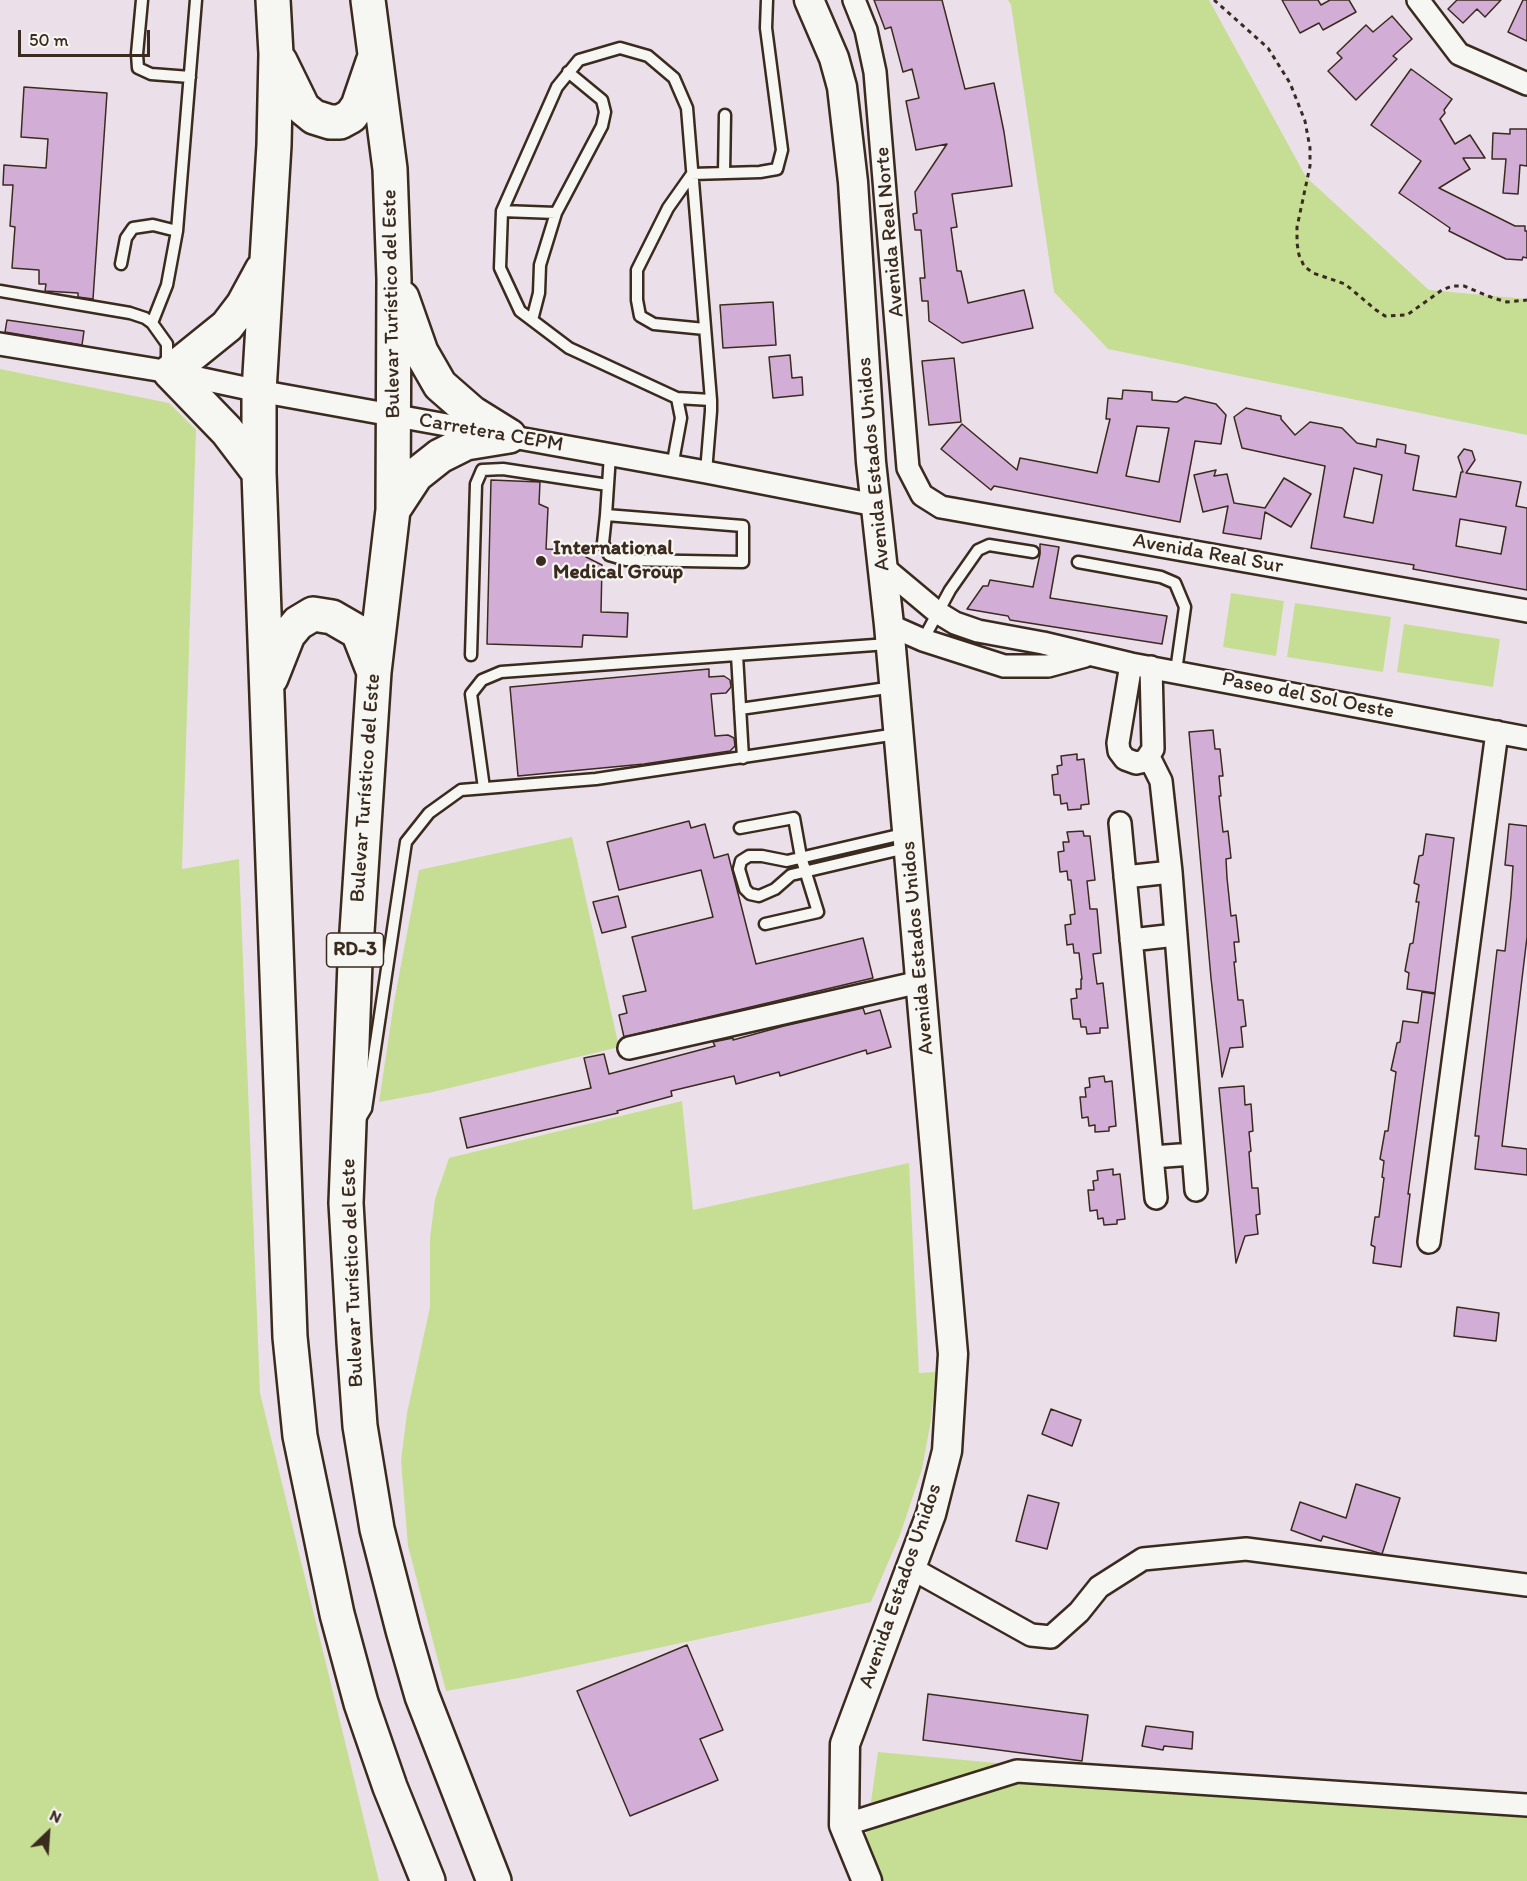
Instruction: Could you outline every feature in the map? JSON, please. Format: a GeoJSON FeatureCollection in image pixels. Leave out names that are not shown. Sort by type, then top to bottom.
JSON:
{"type":"FeatureCollection","features":[{"type":"Feature","properties":{"kind":"highway"},"geometry":{"type":"LineString","coordinates":[[273,0],[276,54],[274,145],[259,391],[259,473],[290,1337],[300,1436],[337,1614],[361,1703],[390,1787],[428,1881]]}},
{"type":"Feature","properties":{"kind":"highway","name":"Bulevar Turístico del Este"},"geometry":{"type":"LineString","coordinates":[[368,0],[390,169],[394,279],[394,415],[393,510],[374,672],[355,962],[346,1203],[354,1342],[360,1426],[377,1529],[422,1696],[494,1881]]}},
{"type":"Feature","properties":{"kind":"highway"},"geometry":{"type":"LineString","coordinates":[[276,54],[303,108],[314,117],[330,122],[340,122],[351,116],[358,106],[375,52]]}},
{"type":"Feature","properties":{"kind":"highway"},"geometry":{"type":"LineString","coordinates":[[259,473],[227,431],[169,372],[227,326],[243,305],[266,264]]}},
{"type":"Feature","properties":{"kind":"highway"},"geometry":{"type":"LineString","coordinates":[[394,279],[421,352],[440,385],[472,413],[509,436]]}},
{"type":"Feature","properties":{"kind":"highway"},"geometry":{"type":"LineString","coordinates":[[393,510],[416,475],[440,456],[466,443],[509,436]]}},
{"type":"Feature","properties":{"kind":"highway"},"geometry":{"type":"LineString","coordinates":[[266,690],[288,635],[298,623],[313,614],[332,617],[358,632],[374,672]]}},
{"type":"Feature","properties":{"kind":"street","name":"Avenida Estados Unidos"},"geometry":{"type":"LineString","coordinates":[[809,0],[834,58],[842,87],[853,182],[875,505],[890,635],[953,1354],[947,1451],[931,1514],[845,1744],[844,1825],[867,1881]]}},
{"type":"Feature","properties":{"kind":"street","name":"Avenida Real Norte"},"geometry":{"type":"LineString","coordinates":[[854,0],[866,30],[880,113],[908,468]]}},
{"type":"Feature","properties":{"kind":"street"},"geometry":{"type":"LineString","coordinates":[[1418,0],[1459,54],[1527,84]]}},
{"type":"Feature","properties":{"kind":"street","name":"Carretera CEPM"},"geometry":{"type":"LineString","coordinates":[[0,344],[169,372],[259,391],[875,505]]}},
{"type":"Feature","properties":{"kind":"street","name":"Avenida Real Sur"},"geometry":{"type":"LineString","coordinates":[[908,468],[922,495],[941,507],[1527,611]]}},
{"type":"Feature","properties":{"kind":"street","name":"Paseo del Sol Oeste"},"geometry":{"type":"LineString","coordinates":[[882,567],[937,612],[955,623],[978,631],[1043,643],[1089,655],[1527,738]]}},
{"type":"Feature","properties":{"kind":"street"},"geometry":{"type":"LineString","coordinates":[[972,658],[978,631]]}},
{"type":"Feature","properties":{"kind":"street","name":"Paseo del Sol Oeste"},"geometry":{"type":"LineString","coordinates":[[890,635],[923,640],[972,658],[1004,666],[1048,666],[1089,655]]}},
{"type":"Feature","properties":{"kind":"street"},"geometry":{"type":"LineString","coordinates":[[1141,665],[1152,749],[1145,761],[1136,763],[1125,759],[1119,751],[1118,736],[1141,665]]}},
{"type":"Feature","properties":{"kind":"street"},"geometry":{"type":"LineString","coordinates":[[1429,1242],[1497,732]]}},
{"type":"Feature","properties":{"kind":"street"},"geometry":{"type":"LineString","coordinates":[[1149,757],[1161,781],[1171,872],[1196,1190]]}},
{"type":"Feature","properties":{"kind":"street"},"geometry":{"type":"LineString","coordinates":[[1120,823],[1156,1198]]}},
{"type":"Feature","properties":{"kind":"street"},"geometry":{"type":"LineString","coordinates":[[1125,877],[1171,872]]}},
{"type":"Feature","properties":{"kind":"street"},"geometry":{"type":"LineString","coordinates":[[1131,940],[1176,934]]}},
{"type":"Feature","properties":{"kind":"street"},"geometry":{"type":"LineString","coordinates":[[629,1048],[920,982]]}},
{"type":"Feature","properties":{"kind":"street"},"geometry":{"type":"LineString","coordinates":[[1152,1157],[1193,1154]]}},
{"type":"Feature","properties":{"kind":"street"},"geometry":{"type":"LineString","coordinates":[[911,1568],[1031,1635],[1051,1637],[1079,1612],[1099,1587],[1143,1559],[1246,1549],[1527,1585]]}},
{"type":"Feature","properties":{"kind":"street"},"geometry":{"type":"LineString","coordinates":[[844,1825],[1017,1771],[1527,1805]]}},
{"type":"Feature","properties":{"kind":"lane"},"geometry":{"type":"LineString","coordinates":[[142,0],[137,54],[138,68],[151,74],[190,77]]}},
{"type":"Feature","properties":{"kind":"lane"},"geometry":{"type":"LineString","coordinates":[[152,323],[167,285],[177,231],[196,0]]}},
{"type":"Feature","properties":{"kind":"lane"},"geometry":{"type":"LineString","coordinates":[[692,174],[760,172],[777,169],[782,150],[766,28],[767,0]]}},
{"type":"Feature","properties":{"kind":"lane"},"geometry":{"type":"LineString","coordinates":[[706,472],[711,400],[687,108],[674,78],[648,56],[620,48],[579,60],[556,87],[502,211],[500,268],[520,311],[569,348],[677,398],[711,400]]}},
{"type":"Feature","properties":{"kind":"lane"},"geometry":{"type":"LineString","coordinates":[[532,320],[538,293],[540,266],[556,213],[602,126],[605,112],[602,100],[568,72]]}},
{"type":"Feature","properties":{"kind":"lane"},"geometry":{"type":"LineString","coordinates":[[724,115],[724,173]]}},
{"type":"Feature","properties":{"kind":"lane"},"geometry":{"type":"LineString","coordinates":[[692,174],[668,208],[637,270],[637,300],[640,316],[654,324],[705,329]]}},
{"type":"Feature","properties":{"kind":"lane"},"geometry":{"type":"LineString","coordinates":[[502,211],[556,213]]}},
{"type":"Feature","properties":{"kind":"lane"},"geometry":{"type":"LineString","coordinates":[[121,264],[126,238],[133,228],[153,225],[177,231]]}},
{"type":"Feature","properties":{"kind":"lane"},"geometry":{"type":"LineString","coordinates":[[0,291],[130,313],[145,318],[152,323],[167,344],[169,372]]}},
{"type":"Feature","properties":{"kind":"lane"},"geometry":{"type":"LineString","coordinates":[[672,467],[681,418],[677,398]]}},
{"type":"Feature","properties":{"kind":"lane"},"geometry":{"type":"LineString","coordinates":[[606,515],[743,526],[743,562],[626,560],[609,555],[603,543],[610,455]]}},
{"type":"Feature","properties":{"kind":"lane"},"geometry":{"type":"LineString","coordinates":[[471,655],[476,484],[482,470],[503,469],[608,485]]}},
{"type":"Feature","properties":{"kind":"lane"},"geometry":{"type":"LineString","coordinates":[[923,640],[950,590],[978,550],[989,545],[1033,552]]}},
{"type":"Feature","properties":{"kind":"lane"},"geometry":{"type":"LineString","coordinates":[[1078,562],[1161,577],[1175,583],[1185,607],[1176,671]]}},
{"type":"Feature","properties":{"kind":"lane"},"geometry":{"type":"LineString","coordinates":[[484,788],[471,694],[482,680],[501,672],[737,655],[890,635]]}},
{"type":"Feature","properties":{"kind":"lane"},"geometry":{"type":"LineString","coordinates":[[737,655],[743,758]]}},
{"type":"Feature","properties":{"kind":"lane"},"geometry":{"type":"LineString","coordinates":[[740,709],[894,687]]}},
{"type":"Feature","properties":{"kind":"lane"},"geometry":{"type":"LineString","coordinates":[[348,1136],[366,1109],[406,842],[429,813],[461,790],[596,779],[899,734]]}},
{"type":"Feature","properties":{"kind":"lane"},"geometry":{"type":"LineString","coordinates":[[740,828],[794,818],[801,857],[818,912],[765,924]]}},
{"type":"Feature","properties":{"kind":"lane"},"geometry":{"type":"LineString","coordinates":[[908,840],[791,875],[775,889],[759,896],[750,894],[745,889],[739,869],[741,861],[749,856],[787,861],[908,840]]}},
{"type":"Feature","properties":{"kind":"path"},"geometry":{"type":"LineString","coordinates":[[1214,0],[1268,48],[1290,83],[1305,121],[1310,148],[1310,166],[1297,227],[1296,243],[1304,266],[1313,273],[1345,284],[1385,316],[1407,315],[1442,290],[1452,286],[1464,286],[1508,302],[1527,300]]}},
{"type":"Feature","properties":{"kind":"green space"},"geometry":{"type":"Polygon","coordinates":[[[1008,0],[1209,0],[1306,177],[1429,290],[1527,299],[1527,435],[1108,349],[1054,292],[1011,5],[1008,0]]]}},
{"type":"Feature","properties":{"kind":"green space"},"geometry":{"type":"Polygon","coordinates":[[[0,369],[169,403],[196,430],[182,869],[239,859],[260,1393],[379,1881],[0,1881],[0,369]]]}},
{"type":"Feature","properties":{"kind":"green space"},"geometry":{"type":"Polygon","coordinates":[[[1231,593],[1284,601],[1276,656],[1223,647],[1231,593]]]}},
{"type":"Feature","properties":{"kind":"green space"},"geometry":{"type":"Polygon","coordinates":[[[1295,603],[1391,617],[1383,672],[1287,657],[1295,603]]]}},
{"type":"Feature","properties":{"kind":"green space"},"geometry":{"type":"Polygon","coordinates":[[[1404,624],[1500,639],[1493,687],[1397,672],[1404,624]]]}},
{"type":"Feature","properties":{"kind":"green space"},"geometry":{"type":"Polygon","coordinates":[[[572,837],[619,1047],[433,1092],[379,1102],[394,1002],[419,870],[572,837]]]}},
{"type":"Feature","properties":{"kind":"green space"},"geometry":{"type":"Polygon","coordinates":[[[682,1101],[693,1210],[909,1163],[919,1373],[936,1372],[931,1420],[922,1469],[900,1535],[871,1602],[519,1678],[446,1691],[408,1546],[401,1461],[407,1413],[430,1307],[430,1238],[435,1199],[449,1158],[682,1101]]]}},
{"type":"Feature","properties":{"kind":"green space"},"geometry":{"type":"Polygon","coordinates":[[[878,1752],[1527,1812],[1527,1881],[881,1881],[865,1844],[878,1752]]]}},
{"type":"Feature","properties":{"kind":"building"},"geometry":{"type":"Polygon","coordinates":[[[874,0],[942,0],[965,89],[994,83],[1012,186],[952,194],[957,227],[951,228],[957,271],[961,271],[968,303],[1024,290],[1033,328],[962,343],[929,321],[928,301],[922,301],[920,278],[925,278],[921,230],[915,230],[913,214],[917,213],[915,192],[947,144],[916,150],[906,101],[919,98],[912,69],[903,72],[891,27],[885,29],[874,0]]]}},
{"type":"Feature","properties":{"kind":"building"},"geometry":{"type":"Polygon","coordinates":[[[1282,0],[1318,0],[1321,5],[1330,0],[1349,0],[1356,12],[1323,30],[1319,23],[1300,33],[1282,0]]]}},
{"type":"Feature","properties":{"kind":"building"},"geometry":{"type":"Polygon","coordinates":[[[1457,0],[1501,0],[1485,17],[1477,9],[1463,23],[1448,9],[1457,0]]]}},
{"type":"Feature","properties":{"kind":"building"},"geometry":{"type":"Polygon","coordinates":[[[1523,0],[1527,0],[1527,41],[1508,32],[1523,0]]]}},
{"type":"Feature","properties":{"kind":"building"},"geometry":{"type":"Polygon","coordinates":[[[1392,16],[1412,39],[1393,56],[1397,59],[1356,100],[1328,71],[1342,58],[1337,53],[1366,25],[1373,32],[1392,16]]]}},
{"type":"Feature","properties":{"kind":"building"},"geometry":{"type":"Polygon","coordinates":[[[1411,69],[1452,99],[1440,119],[1455,144],[1470,135],[1485,158],[1463,158],[1470,169],[1439,188],[1515,226],[1525,226],[1527,258],[1506,259],[1449,231],[1450,228],[1399,193],[1421,161],[1371,125],[1411,69]]]}},
{"type":"Feature","properties":{"kind":"building"},"geometry":{"type":"Polygon","coordinates":[[[24,87],[107,93],[93,299],[78,297],[78,293],[45,291],[46,284],[39,284],[39,270],[12,268],[15,227],[10,226],[13,185],[3,185],[4,165],[46,168],[48,139],[21,137],[24,87]]]}},
{"type":"Feature","properties":{"kind":"building"},"geometry":{"type":"Polygon","coordinates":[[[1510,129],[1527,129],[1527,166],[1520,165],[1518,194],[1503,193],[1506,159],[1492,159],[1493,133],[1510,134],[1510,129]]]}},
{"type":"Feature","properties":{"kind":"building"},"geometry":{"type":"Polygon","coordinates":[[[773,302],[776,345],[723,348],[720,305],[773,302]]]}},
{"type":"Feature","properties":{"kind":"building"},"geometry":{"type":"Polygon","coordinates":[[[7,320],[84,331],[82,345],[5,332],[7,320]]]}},
{"type":"Feature","properties":{"kind":"building"},"geometry":{"type":"Polygon","coordinates":[[[790,355],[792,378],[802,377],[803,395],[773,398],[769,357],[790,355]]]}},
{"type":"Feature","properties":{"kind":"building"},"geometry":{"type":"Polygon","coordinates":[[[954,358],[961,422],[929,425],[922,361],[954,358]]]}},
{"type":"Feature","properties":{"kind":"building"},"geometry":{"type":"Polygon","coordinates":[[[1123,390],[1152,392],[1152,400],[1177,402],[1185,397],[1216,404],[1226,415],[1221,444],[1195,441],[1180,522],[994,486],[991,490],[941,449],[962,424],[1017,470],[1020,458],[1097,473],[1110,419],[1106,419],[1108,398],[1122,399],[1123,390]],[[1137,426],[1126,476],[1159,482],[1169,428],[1137,426]]]}},
{"type":"Feature","properties":{"kind":"building"},"geometry":{"type":"Polygon","coordinates":[[[1246,408],[1281,416],[1295,435],[1310,422],[1342,428],[1357,443],[1376,447],[1377,439],[1406,445],[1405,453],[1419,456],[1413,490],[1456,497],[1461,472],[1463,472],[1458,457],[1464,449],[1472,451],[1475,460],[1466,473],[1521,482],[1516,506],[1527,508],[1527,590],[1413,569],[1414,565],[1311,548],[1325,466],[1242,448],[1234,417],[1246,408]],[[1354,468],[1344,517],[1373,523],[1382,475],[1354,468]],[[1460,519],[1456,546],[1501,554],[1506,527],[1460,519]]]}},
{"type":"Feature","properties":{"kind":"building"},"geometry":{"type":"Polygon","coordinates":[[[1216,470],[1214,476],[1227,474],[1234,503],[1265,508],[1284,478],[1311,494],[1291,527],[1265,512],[1261,539],[1223,533],[1228,506],[1203,512],[1194,475],[1216,470]]]}},
{"type":"Feature","properties":{"kind":"building","name":"International Medical Group"},"geometry":{"type":"Polygon","coordinates":[[[491,480],[540,482],[539,504],[548,508],[546,549],[586,550],[586,557],[602,565],[601,612],[628,613],[627,637],[583,635],[582,647],[487,644],[491,480]]]}},
{"type":"Feature","properties":{"kind":"building"},"geometry":{"type":"Polygon","coordinates":[[[1040,544],[1059,547],[1050,598],[1167,616],[1162,644],[1010,620],[1008,616],[967,609],[983,586],[988,586],[990,580],[1033,587],[1040,544]]]}},
{"type":"Feature","properties":{"kind":"building"},"geometry":{"type":"Polygon","coordinates":[[[709,669],[709,677],[724,676],[730,680],[731,687],[726,693],[711,694],[715,736],[728,735],[734,738],[735,746],[730,751],[644,764],[518,776],[510,687],[709,669]]]}},
{"type":"Feature","properties":{"kind":"building"},"geometry":{"type":"Polygon","coordinates":[[[1213,730],[1215,749],[1220,749],[1223,776],[1219,776],[1221,796],[1219,796],[1223,832],[1228,831],[1231,858],[1226,859],[1231,916],[1236,915],[1239,942],[1234,942],[1238,1000],[1243,1000],[1246,1026],[1241,1027],[1243,1047],[1230,1048],[1222,1077],[1189,732],[1213,730]]]}},
{"type":"Feature","properties":{"kind":"building"},"geometry":{"type":"Polygon","coordinates":[[[1077,754],[1077,760],[1084,759],[1089,804],[1081,805],[1081,809],[1068,810],[1067,803],[1061,804],[1060,795],[1054,795],[1052,775],[1058,774],[1057,766],[1062,765],[1061,756],[1077,754]]]}},
{"type":"Feature","properties":{"kind":"building"},"geometry":{"type":"Polygon","coordinates":[[[689,821],[691,828],[705,824],[714,858],[728,854],[756,964],[863,938],[873,978],[624,1037],[619,1015],[627,1013],[623,996],[646,991],[632,937],[713,917],[701,870],[619,890],[607,842],[689,821]]]}},
{"type":"Feature","properties":{"kind":"building"},"geometry":{"type":"Polygon","coordinates":[[[1509,824],[1527,826],[1527,937],[1502,1146],[1527,1149],[1527,1175],[1475,1169],[1479,1136],[1475,1136],[1497,950],[1505,951],[1511,896],[1513,866],[1505,865],[1509,824]]]}},
{"type":"Feature","properties":{"kind":"building"},"geometry":{"type":"Polygon","coordinates":[[[1083,831],[1084,836],[1090,836],[1095,880],[1087,881],[1090,909],[1097,909],[1101,953],[1093,954],[1097,984],[1103,983],[1108,1028],[1100,1028],[1100,1033],[1087,1034],[1086,1027],[1081,1027],[1080,1019],[1073,1019],[1071,999],[1077,998],[1076,989],[1081,989],[1082,979],[1079,953],[1074,953],[1073,944],[1067,945],[1065,925],[1071,924],[1070,915],[1075,914],[1071,880],[1068,880],[1067,871],[1060,872],[1058,852],[1064,851],[1063,842],[1069,842],[1067,832],[1083,831]]]}},
{"type":"Feature","properties":{"kind":"building"},"geometry":{"type":"Polygon","coordinates":[[[1426,834],[1454,838],[1435,993],[1407,989],[1409,973],[1405,971],[1410,944],[1413,943],[1419,902],[1416,902],[1419,885],[1414,883],[1419,856],[1423,855],[1426,834]]]}},
{"type":"Feature","properties":{"kind":"building"},"geometry":{"type":"Polygon","coordinates":[[[618,896],[626,927],[602,933],[593,902],[618,896]]]}},
{"type":"Feature","properties":{"kind":"building"},"geometry":{"type":"Polygon","coordinates":[[[1422,992],[1435,994],[1408,1194],[1410,1194],[1401,1267],[1373,1263],[1375,1247],[1371,1245],[1375,1217],[1379,1217],[1384,1178],[1382,1177],[1384,1161],[1380,1159],[1385,1131],[1388,1131],[1396,1072],[1391,1070],[1397,1043],[1400,1042],[1403,1021],[1418,1023],[1422,992]]]}},
{"type":"Feature","properties":{"kind":"building"},"geometry":{"type":"Polygon","coordinates":[[[863,1008],[865,1014],[880,1010],[891,1047],[867,1054],[866,1050],[780,1076],[779,1072],[736,1084],[734,1076],[671,1091],[672,1096],[617,1111],[618,1113],[467,1148],[460,1118],[591,1088],[584,1058],[604,1054],[609,1074],[715,1046],[713,1042],[733,1038],[733,1040],[863,1008]]]}},
{"type":"Feature","properties":{"kind":"building"},"geometry":{"type":"Polygon","coordinates":[[[1104,1076],[1105,1082],[1112,1081],[1116,1126],[1109,1127],[1109,1131],[1095,1132],[1095,1125],[1089,1126],[1088,1117],[1082,1118],[1080,1097],[1086,1097],[1085,1088],[1090,1087],[1089,1078],[1104,1076]]]}},
{"type":"Feature","properties":{"kind":"building"},"geometry":{"type":"Polygon","coordinates":[[[1244,1086],[1245,1105],[1251,1104],[1253,1131],[1249,1132],[1251,1151],[1249,1152],[1252,1188],[1258,1188],[1260,1214],[1256,1215],[1258,1234],[1245,1236],[1236,1263],[1219,1088],[1244,1086]]]}},
{"type":"Feature","properties":{"kind":"building"},"geometry":{"type":"Polygon","coordinates":[[[1113,1169],[1113,1175],[1120,1174],[1125,1219],[1117,1220],[1117,1224],[1104,1225],[1103,1218],[1098,1219],[1097,1210],[1090,1211],[1088,1190],[1094,1190],[1093,1181],[1098,1180],[1097,1171],[1113,1169]]]}},
{"type":"Feature","properties":{"kind":"building"},"geometry":{"type":"Polygon","coordinates":[[[1457,1307],[1499,1313],[1496,1341],[1454,1336],[1457,1307]]]}},
{"type":"Feature","properties":{"kind":"building"},"geometry":{"type":"Polygon","coordinates":[[[1051,1409],[1081,1420],[1072,1446],[1042,1434],[1051,1409]]]}},
{"type":"Feature","properties":{"kind":"building"},"geometry":{"type":"Polygon","coordinates":[[[1356,1484],[1400,1498],[1382,1554],[1323,1536],[1321,1541],[1291,1530],[1300,1502],[1346,1518],[1356,1484]]]}},
{"type":"Feature","properties":{"kind":"building"},"geometry":{"type":"Polygon","coordinates":[[[1028,1495],[1059,1503],[1047,1549],[1016,1541],[1028,1495]]]}},
{"type":"Feature","properties":{"kind":"building"},"geometry":{"type":"Polygon","coordinates":[[[687,1645],[723,1730],[700,1739],[718,1780],[630,1816],[577,1691],[687,1645]]]}},
{"type":"Feature","properties":{"kind":"building"},"geometry":{"type":"Polygon","coordinates":[[[928,1694],[1088,1715],[1082,1761],[923,1740],[928,1694]]]}},
{"type":"Feature","properties":{"kind":"building"},"geometry":{"type":"Polygon","coordinates":[[[1146,1726],[1193,1732],[1192,1749],[1164,1746],[1163,1750],[1142,1746],[1146,1726]]]}},
{"type":"Feature","properties":{"kind":"place","name":"International Medical Group"},"geometry":{"type":"Point","coordinates":[541,561]}}]}
